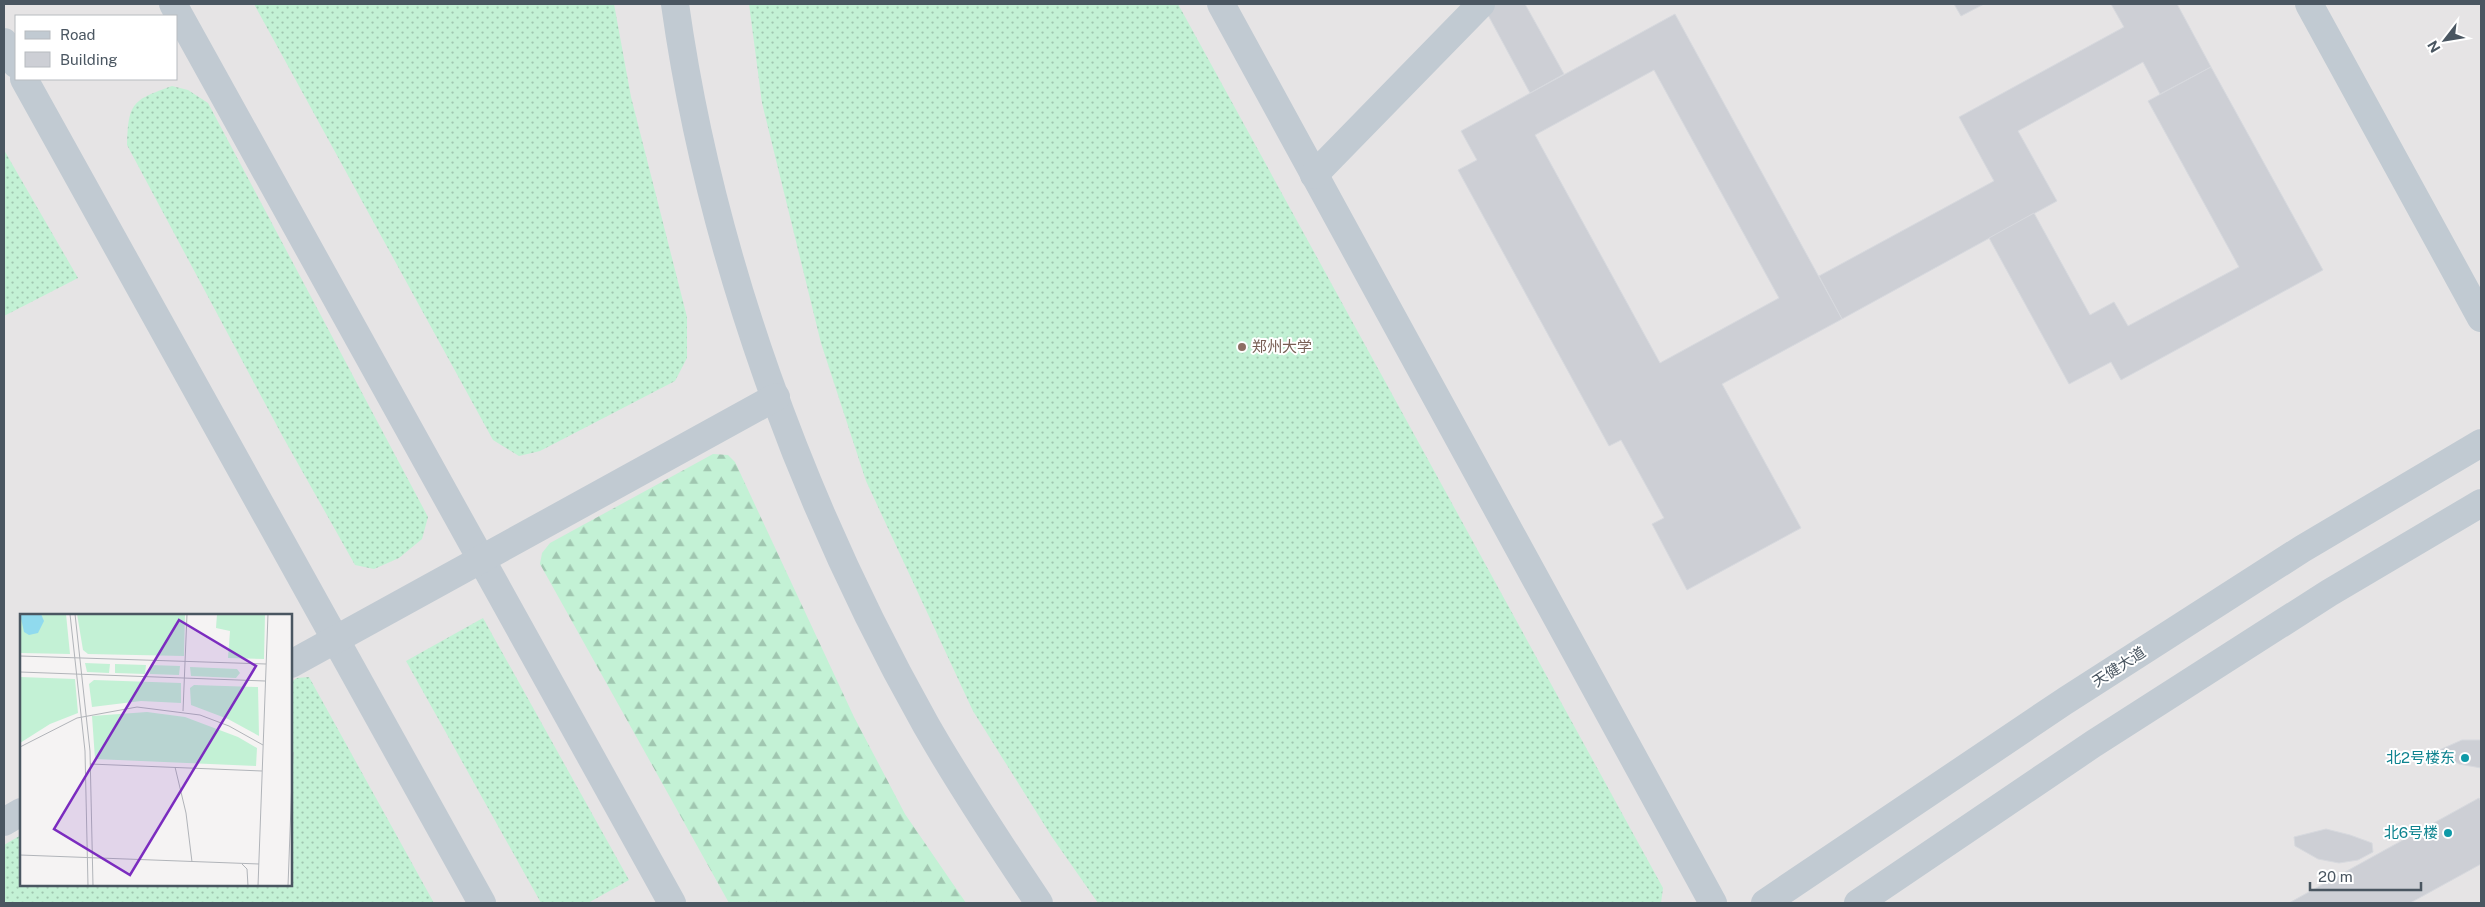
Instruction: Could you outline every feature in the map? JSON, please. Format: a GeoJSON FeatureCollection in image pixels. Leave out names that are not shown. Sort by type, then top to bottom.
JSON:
{"type":"FeatureCollection","features":[{"type":"Feature","properties":{"kind":"lane"},"geometry":{"type":"LineString","coordinates":[[173,4],[672,903]]}},
{"type":"Feature","properties":{"kind":"lane"},"geometry":{"type":"LineString","coordinates":[[675,4],[698,128],[723,232],[754,334],[776,397],[830,534],[876,630],[931,733],[981,816],[1039,903]]}},
{"type":"Feature","properties":{"kind":"lane"},"geometry":{"type":"LineString","coordinates":[[1221,4],[1713,903]]}},
{"type":"Feature","properties":{"kind":"lane"},"geometry":{"type":"LineString","coordinates":[[1314,175],[1481,4]]}},
{"type":"Feature","properties":{"kind":"lane"},"geometry":{"type":"LineString","coordinates":[[2309,4],[2481,318]]}},
{"type":"Feature","properties":{"kind":"lane"},"geometry":{"type":"LineString","coordinates":[[4,42],[15,62]]}},
{"type":"Feature","properties":{"kind":"lane"},"geometry":{"type":"LineString","coordinates":[[25,80],[482,903]]}},
{"type":"Feature","properties":{"kind":"lane"},"geometry":{"type":"LineString","coordinates":[[292,663],[776,397]]}},
{"type":"Feature","properties":{"kind":"lane","name":"天健大道"},"geometry":{"type":"LineString","coordinates":[[1765,903],[2065,701],[2302,549],[2481,443]]}},
{"type":"Feature","properties":{"kind":"lane"},"geometry":{"type":"LineString","coordinates":[[1858,903],[2144,712],[2329,593],[2481,503]]}},
{"type":"Feature","properties":{"kind":"lane"},"geometry":{"type":"LineString","coordinates":[[4,822],[20,813]]}},
{"type":"Feature","properties":{"kind":"shaded area","name":"郑州大学"},"geometry":{"type":"Polygon","coordinates":[[[4,4],[2481,4],[2481,903],[4,903],[4,4]]]}},
{"type":"Feature","properties":{"kind":"green space"},"geometry":{"type":"Polygon","coordinates":[[[254,4],[614,4],[631,97],[687,317],[687,358],[675,381],[540,451],[519,456],[493,440],[254,4]]]}},
{"type":"Feature","properties":{"kind":"green space"},"geometry":{"type":"Polygon","coordinates":[[[749,4],[1178,4],[1663,888],[1661,903],[1098,903],[1052,837],[973,711],[866,481],[821,343],[762,103],[749,4]]]}},
{"type":"Feature","properties":{"kind":"green space"},"geometry":{"type":"Polygon","coordinates":[[[172,86],[188,90],[208,103],[428,517],[422,539],[399,558],[374,569],[355,565],[283,437],[127,145],[129,120],[135,105],[141,99],[172,86]]]}},
{"type":"Feature","properties":{"kind":"green space"},"geometry":{"type":"Polygon","coordinates":[[[4,150],[78,278],[4,316],[4,150]]]}},
{"type":"Feature","properties":{"kind":"green space"},"geometry":{"type":"Polygon","coordinates":[[[713,454],[728,455],[735,462],[854,717],[905,814],[966,903],[729,903],[540,564],[542,553],[550,543],[713,454]]]}},
{"type":"Feature","properties":{"kind":"green space"},"geometry":{"type":"Polygon","coordinates":[[[483,618],[629,880],[588,903],[541,903],[406,661],[483,618]]]}},
{"type":"Feature","properties":{"kind":"green space"},"geometry":{"type":"Polygon","coordinates":[[[309,677],[434,903],[4,903],[4,845],[20,836],[20,887],[292,887],[292,681],[297,678],[309,677]]]}},
{"type":"Feature","properties":{"kind":"building"},"geometry":{"type":"Polygon","coordinates":[[[1482,4],[1525,4],[1564,74],[1530,93],[1482,4]]]}},
{"type":"Feature","properties":{"kind":"building"},"geometry":{"type":"Polygon","coordinates":[[[1954,4],[1984,4],[1961,16],[1954,4]]]}},
{"type":"Feature","properties":{"kind":"building"},"geometry":{"type":"Polygon","coordinates":[[[2111,4],[2177,4],[2211,67],[2160,94],[2143,62],[2018,131],[2057,201],[1842,319],[1819,276],[1994,181],[1959,117],[2124,27],[2111,4]]]}},
{"type":"Feature","properties":{"kind":"building"},"geometry":{"type":"Polygon","coordinates":[[[1675,14],[1842,319],[1722,384],[1801,528],[1687,590],[1652,524],[1664,518],[1621,440],[1609,446],[1458,170],[1477,160],[1461,131],[1675,14]],[[1654,70],[1535,135],[1660,363],[1779,298],[1654,70]]]}},
{"type":"Feature","properties":{"kind":"building"},"geometry":{"type":"Polygon","coordinates":[[[2211,67],[2323,270],[2121,380],[2111,362],[2069,384],[1989,238],[2034,213],[2090,315],[2114,302],[2128,326],[2239,267],[2148,101],[2211,67]]]}},
{"type":"Feature","properties":{"kind":"building","name":"北2号楼东"},"geometry":{"type":"Polygon","coordinates":[[[2462,740],[2481,740],[2481,768],[2459,764],[2437,751],[2462,740]]]}},
{"type":"Feature","properties":{"kind":"building","name":"北6号楼"},"geometry":{"type":"Polygon","coordinates":[[[2479,798],[2481,802],[2481,864],[2410,903],[2289,903],[2479,798]]]}},
{"type":"Feature","properties":{"kind":"building"},"geometry":{"type":"Polygon","coordinates":[[[2326,829],[2372,843],[2373,852],[2358,860],[2339,863],[2318,859],[2295,846],[2294,837],[2326,829]]]}},
{"type":"Feature","properties":{"kind":"place","name":"郑州大学"},"geometry":{"type":"Point","coordinates":[1242,347]}},
{"type":"Feature","properties":{"kind":"place","name":"北2号楼东"},"geometry":{"type":"Point","coordinates":[2465,758]}},
{"type":"Feature","properties":{"kind":"place","name":"北6号楼"},"geometry":{"type":"Point","coordinates":[2448,833]}}]}
